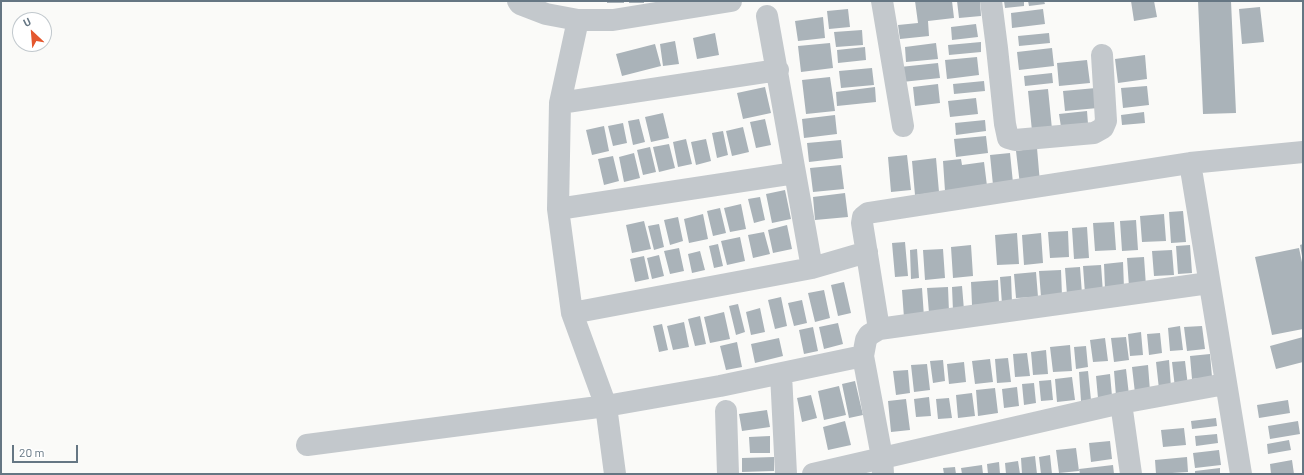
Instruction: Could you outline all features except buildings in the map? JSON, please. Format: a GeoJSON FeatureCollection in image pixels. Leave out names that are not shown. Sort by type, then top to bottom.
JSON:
{"type":"FeatureCollection","features":[{"type":"Feature","properties":{"kind":"street"},"geometry":{"type":"LineString","coordinates":[[518,1],[520,4],[546,14],[578,20],[613,20],[731,1]]}},
{"type":"Feature","properties":{"kind":"street"},"geometry":{"type":"LineString","coordinates":[[882,1],[903,126]]}},
{"type":"Feature","properties":{"kind":"street"},"geometry":{"type":"LineString","coordinates":[[991,1],[1005,124],[1008,138],[1015,140],[1094,133],[1103,128],[1106,121],[1102,55]]}},
{"type":"Feature","properties":{"kind":"street"},"geometry":{"type":"LineString","coordinates":[[767,16],[778,70],[812,268]]}},
{"type":"Feature","properties":{"kind":"street"},"geometry":{"type":"LineString","coordinates":[[578,20],[560,103],[558,209],[572,313],[606,406],[615,474]]}},
{"type":"Feature","properties":{"kind":"street"},"geometry":{"type":"LineString","coordinates":[[560,103],[778,70]]}},
{"type":"Feature","properties":{"kind":"street"},"geometry":{"type":"LineString","coordinates":[[880,329],[862,223],[863,217],[868,213],[1190,163],[1303,152]]}},
{"type":"Feature","properties":{"kind":"street"},"geometry":{"type":"LineString","coordinates":[[1190,163],[1225,384],[1241,474]]}},
{"type":"Feature","properties":{"kind":"street"},"geometry":{"type":"LineString","coordinates":[[558,209],[795,173]]}},
{"type":"Feature","properties":{"kind":"street"},"geometry":{"type":"LineString","coordinates":[[572,313],[812,268],[866,252]]}},
{"type":"Feature","properties":{"kind":"street"},"geometry":{"type":"LineString","coordinates":[[882,466],[863,356],[866,340],[870,335],[880,329],[1209,283]]}},
{"type":"Feature","properties":{"kind":"street"},"geometry":{"type":"LineString","coordinates":[[307,445],[606,406],[720,386],[863,356]]}},
{"type":"Feature","properties":{"kind":"street"},"geometry":{"type":"LineString","coordinates":[[781,374],[786,474]]}},
{"type":"Feature","properties":{"kind":"street"},"geometry":{"type":"LineString","coordinates":[[813,474],[882,466],[1121,403],[1225,384]]}},
{"type":"Feature","properties":{"kind":"street"},"geometry":{"type":"LineString","coordinates":[[1121,403],[1131,474]]}},
{"type":"Feature","properties":{"kind":"street"},"geometry":{"type":"LineString","coordinates":[[726,411],[728,474]]}}]}
